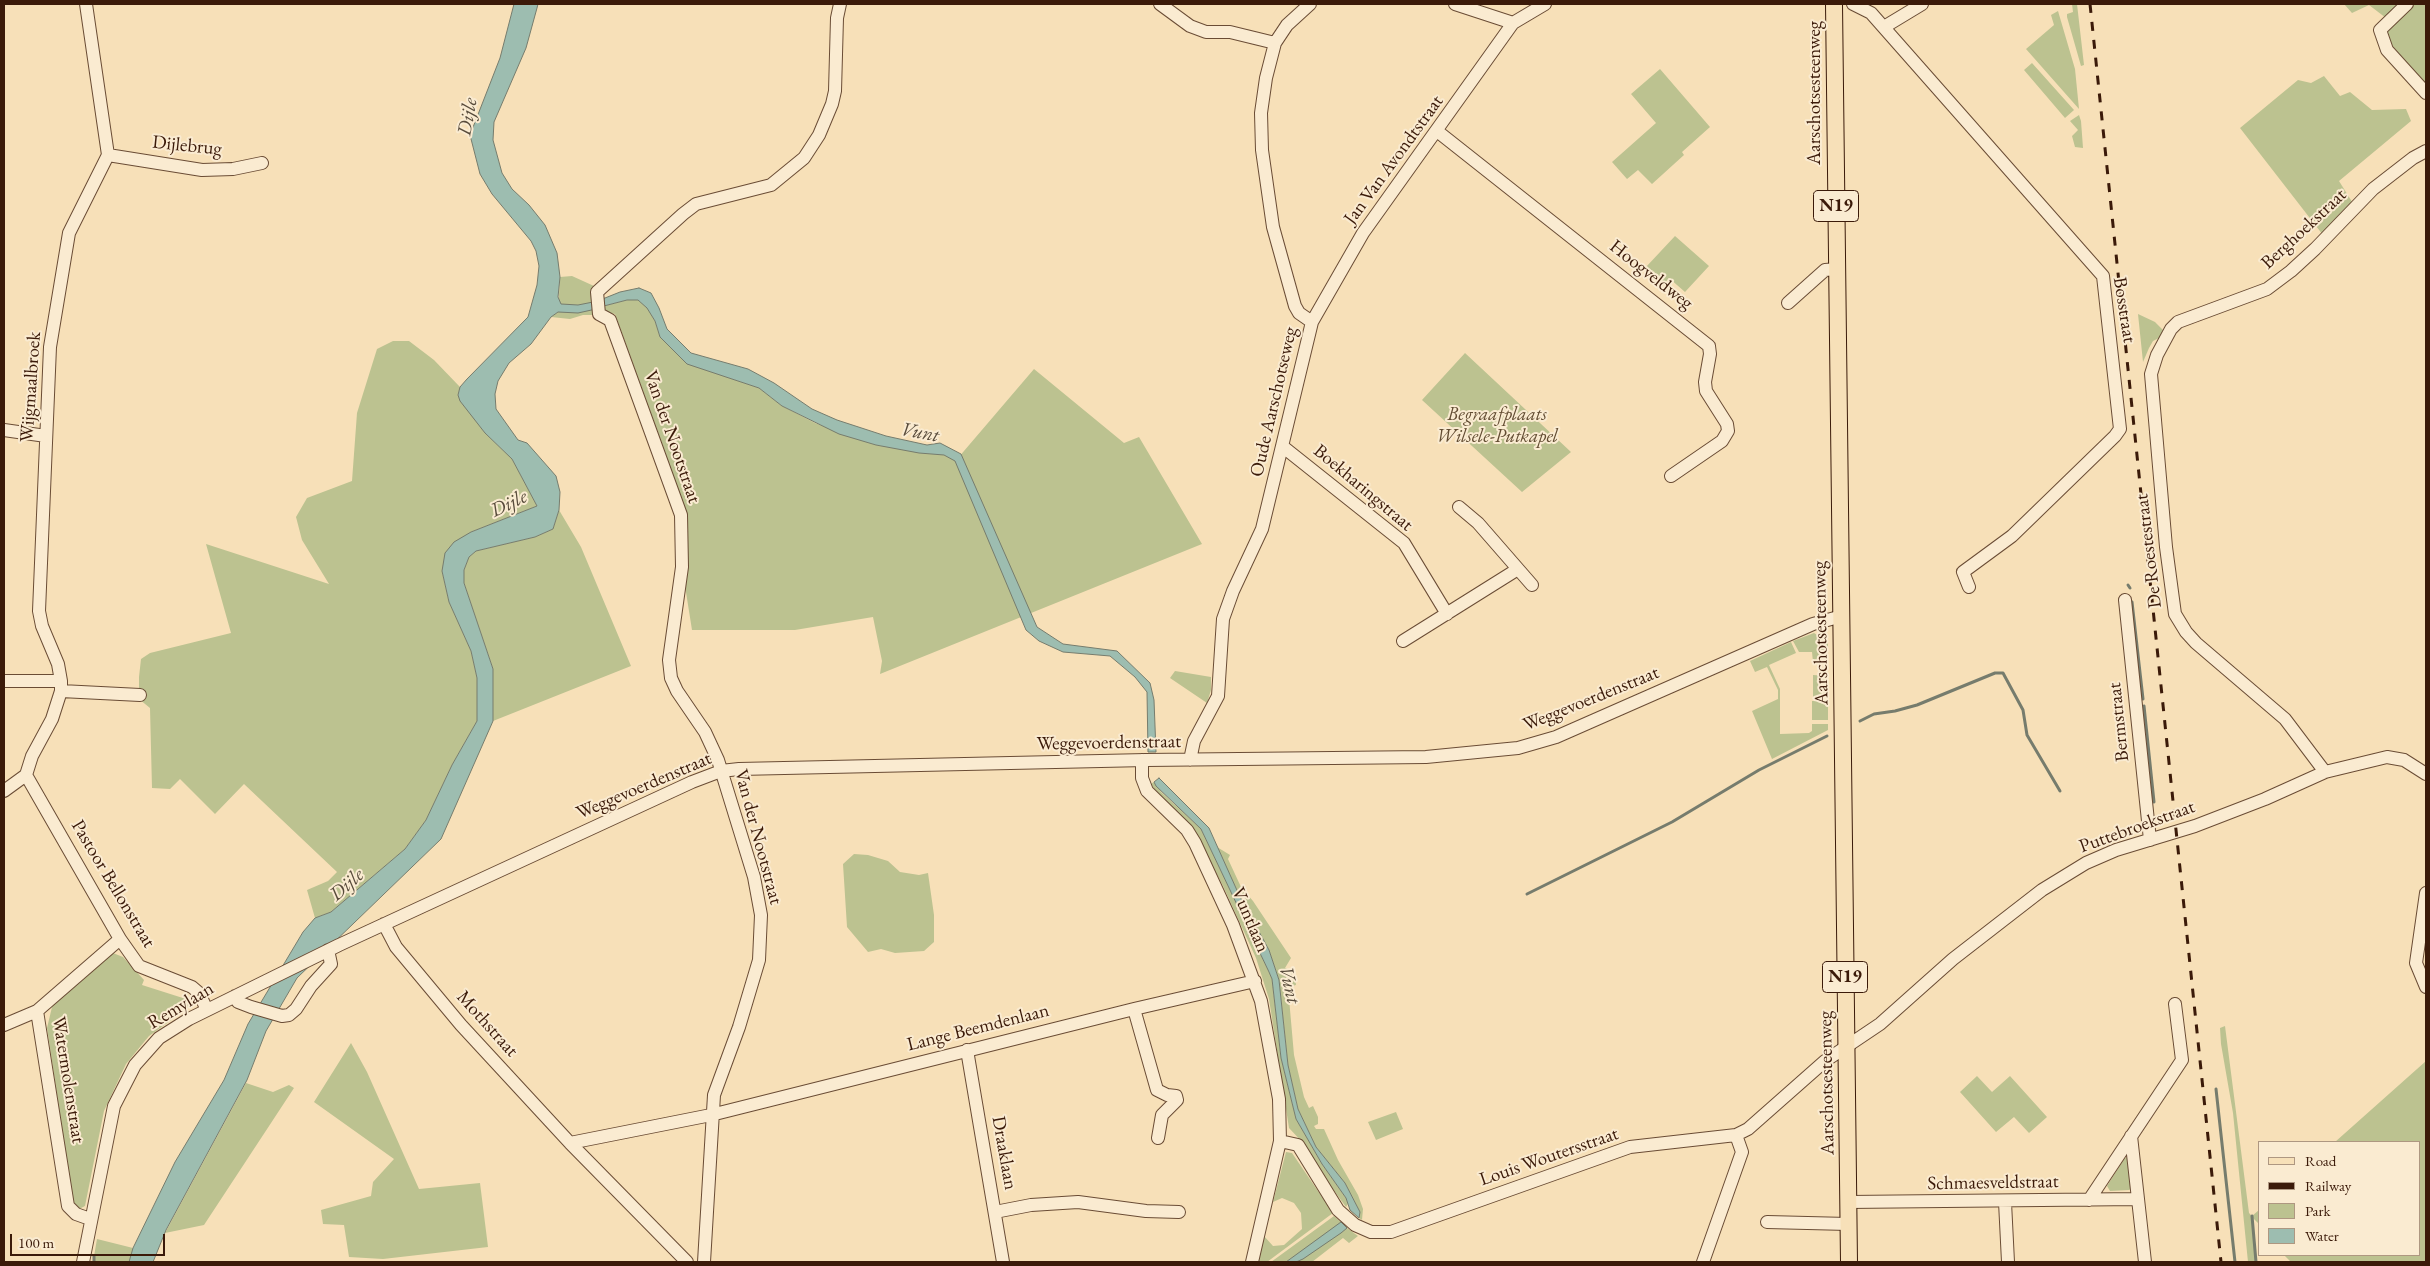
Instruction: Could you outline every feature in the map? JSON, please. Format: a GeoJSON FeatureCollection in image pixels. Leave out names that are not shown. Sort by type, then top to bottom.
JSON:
{"type":"FeatureCollection","features":[{"type":"Feature","properties":{"kind":"main road","name":"Aarschotsesteenweg"},"geometry":{"type":"LineString","coordinates":[[1834,4],[1849,1262]]}},
{"type":"Feature","properties":{"kind":"street"},"geometry":{"type":"LineString","coordinates":[[86,4],[108,155]]}},
{"type":"Feature","properties":{"kind":"street","name":"Van der Nootstraat"},"geometry":{"type":"LineString","coordinates":[[704,1262],[711,1115],[714,1096],[750,994],[759,960],[761,915],[754,877],[710,742],[677,692],[671,678],[669,660],[682,567],[681,515],[610,320],[599,312],[597,294],[696,204],[771,185],[804,158],[819,135],[832,104],[835,91],[837,18],[840,4]]}},
{"type":"Feature","properties":{"kind":"street"},"geometry":{"type":"LineString","coordinates":[[1160,4],[1190,26],[1206,32],[1230,32],[1275,43]]}},
{"type":"Feature","properties":{"kind":"street","name":"Oude Aarschotseweg"},"geometry":{"type":"LineString","coordinates":[[1190,760],[1194,741],[1218,696],[1223,619],[1233,591],[1262,529],[1312,322],[1299,313],[1295,306],[1274,227],[1262,150],[1261,114],[1266,78],[1275,43],[1287,25],[1310,4]]}},
{"type":"Feature","properties":{"kind":"street"},"geometry":{"type":"LineString","coordinates":[[1455,4],[1514,23],[1544,4]]}},
{"type":"Feature","properties":{"kind":"street","name":"Bosstraat"},"geometry":{"type":"LineString","coordinates":[[1853,4],[1867,10],[1884,27],[2103,276],[2120,429],[2116,436],[2012,536],[1963,572],[1970,587]]}},
{"type":"Feature","properties":{"kind":"street"},"geometry":{"type":"LineString","coordinates":[[1884,27],[1922,4]]}},
{"type":"Feature","properties":{"kind":"street"},"geometry":{"type":"LineString","coordinates":[[2407,4],[2380,30],[2387,50],[2426,93]]}},
{"type":"Feature","properties":{"kind":"street","name":"Jan Van Avondtstraat"},"geometry":{"type":"LineString","coordinates":[[1312,322],[1363,233],[1514,23]]}},
{"type":"Feature","properties":{"kind":"street","name":"Hoogveldweg"},"geometry":{"type":"LineString","coordinates":[[1437,131],[1706,341],[1710,354],[1705,382],[1706,390],[1727,424],[1728,431],[1722,441],[1671,476]]}},
{"type":"Feature","properties":{"kind":"street","name":"Berghoekstraat"},"geometry":{"type":"LineString","coordinates":[[2171,329],[2178,322],[2268,289],[2315,249],[2373,190],[2413,158],[2426,151]]}},
{"type":"Feature","properties":{"kind":"street","name":"Dijlebrug"},"geometry":{"type":"LineString","coordinates":[[108,155],[202,170],[233,169],[262,163]]}},
{"type":"Feature","properties":{"kind":"street","name":"Wijgmaalbroek"},"geometry":{"type":"LineString","coordinates":[[61,686],[58,664],[42,626],[39,611],[50,347],[66,244],[75,219],[101,174],[108,155]]}},
{"type":"Feature","properties":{"kind":"street"},"geometry":{"type":"LineString","coordinates":[[1788,303],[1825,270],[1837,268]]}},
{"type":"Feature","properties":{"kind":"street","name":"De Roestestraat"},"geometry":{"type":"LineString","coordinates":[[2171,329],[2157,355],[2151,374],[2151,387],[2175,614],[2186,632],[2196,643],[2285,719],[2325,772]]}},
{"type":"Feature","properties":{"kind":"street"},"geometry":{"type":"LineString","coordinates":[[4,430],[46,436]]}},
{"type":"Feature","properties":{"kind":"street","name":"Boekharingstraat"},"geometry":{"type":"LineString","coordinates":[[1282,446],[1404,543],[1447,614]]}},
{"type":"Feature","properties":{"kind":"street"},"geometry":{"type":"LineString","coordinates":[[1459,507],[1478,523],[1532,585]]}},
{"type":"Feature","properties":{"kind":"street"},"geometry":{"type":"LineString","coordinates":[[1403,641],[1518,570]]}},
{"type":"Feature","properties":{"kind":"street","name":"Bermstraat"},"geometry":{"type":"LineString","coordinates":[[2125,600],[2150,840]]}},
{"type":"Feature","properties":{"kind":"street","name":"Weggevoerdenstraat"},"geometry":{"type":"LineString","coordinates":[[384,924],[692,782],[721,772],[806,767],[1426,757],[1518,748],[1575,729],[1813,624],[1842,616]]}},
{"type":"Feature","properties":{"kind":"street"},"geometry":{"type":"LineString","coordinates":[[4,680],[140,694]]}},
{"type":"Feature","properties":{"kind":"street"},"geometry":{"type":"LineString","coordinates":[[4,791],[26,775],[32,756],[52,718],[61,686]]}},
{"type":"Feature","properties":{"kind":"street","name":"Puttebroekstraat"},"geometry":{"type":"LineString","coordinates":[[1846,1046],[1880,1024],[1953,959],[2042,890],[2086,863],[2116,850],[2150,840],[2265,799],[2325,772],[2386,756],[2404,760],[2426,774]]}},
{"type":"Feature","properties":{"kind":"street","name":"Vuntlaan"},"geometry":{"type":"LineString","coordinates":[[1149,760],[1143,784],[1156,801],[1187,830],[1195,843],[1233,925],[1256,981],[1266,1025],[1279,1099],[1280,1141],[1252,1262]]}},
{"type":"Feature","properties":{"kind":"street","name":"Pastoor Bellonstraat"},"geometry":{"type":"LineString","coordinates":[[26,775],[120,939],[142,968],[196,990],[207,1010]]}},
{"type":"Feature","properties":{"kind":"street"},"geometry":{"type":"LineString","coordinates":[[2426,893],[2416,964],[2426,987]]}},
{"type":"Feature","properties":{"kind":"street","name":"Remylaan"},"geometry":{"type":"LineString","coordinates":[[83,1262],[111,1116],[126,1080],[140,1058],[159,1038],[176,1027],[261,983],[384,924]]}},
{"type":"Feature","properties":{"kind":"street","name":"Mothstraat"},"geometry":{"type":"LineString","coordinates":[[384,924],[396,947],[461,1025],[570,1143],[688,1262]]}},
{"type":"Feature","properties":{"kind":"street","name":"Watermolenstraat"},"geometry":{"type":"LineString","coordinates":[[90,1219],[76,1214],[68,1206],[37,1011],[120,939]]}},
{"type":"Feature","properties":{"kind":"street"},"geometry":{"type":"LineString","coordinates":[[235,996],[238,1002],[280,1016],[293,1013],[311,986],[331,965],[333,948]]}},
{"type":"Feature","properties":{"kind":"street","name":"Lange Beemdenlaan"},"geometry":{"type":"LineString","coordinates":[[711,1115],[967,1050],[1256,981]]}},
{"type":"Feature","properties":{"kind":"street"},"geometry":{"type":"LineString","coordinates":[[2089,1200],[2182,1060],[2175,1004]]}},
{"type":"Feature","properties":{"kind":"street"},"geometry":{"type":"LineString","coordinates":[[1134,1009],[1157,1090],[1167,1095],[1176,1096],[1177,1100],[1162,1115],[1158,1138]]}},
{"type":"Feature","properties":{"kind":"street"},"geometry":{"type":"LineString","coordinates":[[4,1025],[37,1011]]}},
{"type":"Feature","properties":{"kind":"street","name":"Louis Woutersstraat"},"geometry":{"type":"LineString","coordinates":[[1280,1141],[1298,1145],[1341,1213],[1355,1225],[1371,1232],[1391,1232],[1630,1147],[1736,1135],[1748,1129],[1818,1067],[1846,1046]]}},
{"type":"Feature","properties":{"kind":"street","name":"Draaklaan"},"geometry":{"type":"LineString","coordinates":[[967,1050],[1003,1262]]}},
{"type":"Feature","properties":{"kind":"street"},"geometry":{"type":"LineString","coordinates":[[570,1143],[711,1115]]}},
{"type":"Feature","properties":{"kind":"street"},"geometry":{"type":"LineString","coordinates":[[1703,1262],[1742,1152],[1736,1135]]}},
{"type":"Feature","properties":{"kind":"street"},"geometry":{"type":"LineString","coordinates":[[2131,1136],[2145,1262]]}},
{"type":"Feature","properties":{"kind":"street","name":"Schmaesveldstraat"},"geometry":{"type":"LineString","coordinates":[[1848,1202],[2004,1202],[2138,1199]]}},
{"type":"Feature","properties":{"kind":"street"},"geometry":{"type":"LineString","coordinates":[[995,1212],[1031,1205],[1078,1202],[1146,1211],[1179,1212]]}},
{"type":"Feature","properties":{"kind":"street"},"geometry":{"type":"LineString","coordinates":[[2004,1202],[2008,1262]]}},
{"type":"Feature","properties":{"kind":"street"},"geometry":{"type":"LineString","coordinates":[[1767,1222],[1848,1224]]}},
{"type":"Feature","properties":{"kind":"green space"},"geometry":{"type":"Polygon","coordinates":[[[2072,4],[2077,4],[2084,65],[2081,66],[2067,17],[2067,14],[2073,12],[2072,4]]]}},
{"type":"Feature","properties":{"kind":"green space"},"geometry":{"type":"Polygon","coordinates":[[[2344,4],[2400,4],[2386,18],[2369,5],[2352,13],[2344,4]]]}},
{"type":"Feature","properties":{"kind":"green space"},"geometry":{"type":"Polygon","coordinates":[[[2409,4],[2426,4],[2426,86],[2386,38],[2387,28],[2409,4]]]}},
{"type":"Feature","properties":{"kind":"green space"},"geometry":{"type":"Polygon","coordinates":[[[2058,11],[2075,69],[2079,109],[2026,49],[2054,25],[2051,15],[2058,11]]]}},
{"type":"Feature","properties":{"kind":"green space"},"geometry":{"type":"Polygon","coordinates":[[[2032,63],[2074,110],[2065,118],[2024,70],[2032,63]]]}},
{"type":"Feature","properties":{"kind":"green space"},"geometry":{"type":"Polygon","coordinates":[[[1660,69],[1710,127],[1682,152],[1684,155],[1652,184],[1638,170],[1627,179],[1612,162],[1656,123],[1631,94],[1660,69]]]}},
{"type":"Feature","properties":{"kind":"green space"},"geometry":{"type":"Polygon","coordinates":[[[2324,76],[2340,96],[2350,92],[2372,110],[2406,109],[2411,121],[2339,181],[2354,205],[2323,235],[2240,128],[2298,80],[2311,83],[2324,76]]]}},
{"type":"Feature","properties":{"kind":"green space"},"geometry":{"type":"Polygon","coordinates":[[[2079,115],[2083,148],[2075,147],[2072,136],[2078,130],[2070,121],[2079,115]]]}},
{"type":"Feature","properties":{"kind":"green space"},"geometry":{"type":"Polygon","coordinates":[[[1675,236],[1709,266],[1685,292],[1669,278],[1663,285],[1646,267],[1675,236]]]}},
{"type":"Feature","properties":{"kind":"green space"},"geometry":{"type":"Polygon","coordinates":[[[572,276],[594,286],[596,315],[583,315],[570,319],[551,317],[558,312],[560,277],[572,276]]]}},
{"type":"Feature","properties":{"kind":"green space"},"geometry":{"type":"Polygon","coordinates":[[[627,300],[638,300],[647,307],[655,321],[660,337],[722,375],[759,388],[782,406],[815,423],[876,445],[945,452],[958,458],[1034,369],[1124,443],[1139,437],[1202,544],[880,674],[882,661],[873,617],[795,630],[692,630],[682,567],[681,515],[666,473],[673,474],[615,314],[602,311],[600,307],[627,300]]]}},
{"type":"Feature","properties":{"kind":"green space"},"geometry":{"type":"Polygon","coordinates":[[[2138,314],[2155,322],[2164,331],[2163,336],[2153,341],[2143,362],[2138,314]]]}},
{"type":"Feature","properties":{"kind":"green space"},"geometry":{"type":"Polygon","coordinates":[[[393,341],[409,341],[434,360],[460,387],[458,395],[485,433],[512,459],[537,506],[471,532],[442,571],[449,602],[471,651],[477,678],[477,721],[452,765],[426,820],[405,849],[331,912],[315,918],[307,890],[328,881],[337,872],[244,784],[215,814],[180,779],[170,789],[152,788],[150,708],[139,699],[141,659],[150,653],[231,633],[206,544],[329,584],[302,540],[296,517],[307,498],[352,481],[357,413],[377,349],[393,341]]]}},
{"type":"Feature","properties":{"kind":"green space","name":"Begraafplaats Wilsele-Putkapel"},"geometry":{"type":"Polygon","coordinates":[[[1465,353],[1571,452],[1522,492],[1422,400],[1465,353]]]}},
{"type":"Feature","properties":{"kind":"green space"},"geometry":{"type":"Polygon","coordinates":[[[559,510],[581,547],[631,666],[493,721],[493,669],[464,583],[464,570],[469,557],[476,551],[535,537],[553,529],[559,510]]]}},
{"type":"Feature","properties":{"kind":"green space"},"geometry":{"type":"Polygon","coordinates":[[[1814,633],[1828,642],[1828,662],[1813,662],[1812,652],[1799,652],[1793,641],[1814,633]]]}},
{"type":"Feature","properties":{"kind":"green space"},"geometry":{"type":"Polygon","coordinates":[[[1791,642],[1796,653],[1769,665],[1780,689],[1780,734],[1809,733],[1812,731],[1812,724],[1828,724],[1828,730],[1772,759],[1752,711],[1778,699],[1778,690],[1767,667],[1755,672],[1750,661],[1791,642]]]}},
{"type":"Feature","properties":{"kind":"green space"},"geometry":{"type":"Polygon","coordinates":[[[1175,671],[1211,677],[1211,690],[1207,703],[1170,678],[1175,671]]]}},
{"type":"Feature","properties":{"kind":"green space"},"geometry":{"type":"Polygon","coordinates":[[[1813,675],[1828,676],[1828,697],[1813,697],[1813,675]]]}},
{"type":"Feature","properties":{"kind":"green space"},"geometry":{"type":"Polygon","coordinates":[[[1812,701],[1828,701],[1828,720],[1812,720],[1812,701]]]}},
{"type":"Feature","properties":{"kind":"green space"},"geometry":{"type":"Polygon","coordinates":[[[1154,782],[1161,792],[1201,829],[1269,972],[1272,979],[1281,1058],[1296,1119],[1322,1164],[1349,1202],[1346,1207],[1327,1181],[1306,1146],[1289,1128],[1269,999],[1256,958],[1223,886],[1192,826],[1157,793],[1151,784],[1154,782]]]}},
{"type":"Feature","properties":{"kind":"green space"},"geometry":{"type":"Polygon","coordinates":[[[1217,847],[1230,855],[1228,859],[1241,887],[1253,901],[1291,958],[1285,968],[1294,972],[1296,985],[1288,987],[1294,1055],[1304,1097],[1309,1108],[1313,1106],[1318,1117],[1318,1124],[1314,1126],[1316,1129],[1324,1129],[1338,1160],[1358,1195],[1363,1209],[1362,1220],[1359,1218],[1360,1212],[1345,1183],[1316,1147],[1298,1109],[1288,1065],[1279,980],[1269,950],[1240,897],[1217,847]]]}},
{"type":"Feature","properties":{"kind":"green space"},"geometry":{"type":"Polygon","coordinates":[[[854,854],[868,855],[888,861],[900,872],[919,875],[928,873],[934,915],[934,942],[924,951],[895,953],[881,949],[868,952],[847,927],[843,864],[854,854]]]}},
{"type":"Feature","properties":{"kind":"green space"},"geometry":{"type":"Polygon","coordinates":[[[113,953],[123,957],[144,980],[142,985],[186,999],[188,996],[191,1006],[149,1036],[126,1064],[104,1111],[85,1206],[79,1209],[73,1202],[47,1028],[52,1007],[57,1000],[113,953]]]}},
{"type":"Feature","properties":{"kind":"green space"},"geometry":{"type":"Polygon","coordinates":[[[2225,1026],[2249,1213],[2252,1216],[2258,1211],[2258,1223],[2252,1217],[2256,1262],[2248,1262],[2233,1113],[2220,1028],[2225,1026]]]}},
{"type":"Feature","properties":{"kind":"green space"},"geometry":{"type":"Polygon","coordinates":[[[351,1043],[367,1072],[419,1189],[480,1183],[488,1247],[383,1259],[349,1257],[344,1225],[323,1224],[321,1210],[371,1196],[373,1182],[394,1159],[314,1102],[351,1043]]]}},
{"type":"Feature","properties":{"kind":"green space"},"geometry":{"type":"Polygon","coordinates":[[[2426,1061],[2426,1262],[2291,1262],[2285,1256],[2420,1256],[2420,1141],[2336,1141],[2426,1061]]]}},
{"type":"Feature","properties":{"kind":"green space"},"geometry":{"type":"Polygon","coordinates":[[[1977,1076],[1992,1092],[2010,1076],[2047,1117],[2029,1133],[2014,1117],[1996,1132],[1960,1092],[1977,1076]]]}},
{"type":"Feature","properties":{"kind":"green space"},"geometry":{"type":"Polygon","coordinates":[[[246,1083],[273,1092],[289,1085],[294,1088],[204,1225],[165,1233],[246,1083]]]}},
{"type":"Feature","properties":{"kind":"green space"},"geometry":{"type":"Polygon","coordinates":[[[1396,1112],[1403,1129],[1376,1140],[1368,1122],[1396,1112]]]}},
{"type":"Feature","properties":{"kind":"green space"},"geometry":{"type":"Polygon","coordinates":[[[1286,1152],[1292,1153],[1333,1213],[1267,1262],[1257,1262],[1264,1236],[1273,1246],[1284,1245],[1302,1229],[1301,1213],[1294,1203],[1282,1198],[1273,1202],[1286,1152]]]}},
{"type":"Feature","properties":{"kind":"green space"},"geometry":{"type":"Polygon","coordinates":[[[2127,1157],[2132,1188],[2129,1190],[2110,1191],[2107,1186],[2127,1157]]]}},
{"type":"Feature","properties":{"kind":"green space"},"geometry":{"type":"Polygon","coordinates":[[[1334,1216],[1341,1222],[1336,1228],[1286,1262],[1271,1262],[1334,1216]]]}},
{"type":"Feature","properties":{"kind":"green space"},"geometry":{"type":"Polygon","coordinates":[[[1347,1228],[1358,1236],[1349,1243],[1343,1238],[1312,1262],[1296,1262],[1347,1228]]]}},
{"type":"Feature","properties":{"kind":"green space"},"geometry":{"type":"Polygon","coordinates":[[[97,1239],[133,1248],[129,1262],[93,1262],[97,1239]]]}},
{"type":"Feature","properties":{"kind":"water","name":"Dijle"},"geometry":{"type":"Polygon","coordinates":[[[514,4],[538,4],[526,48],[494,122],[493,140],[502,173],[512,189],[529,205],[545,225],[557,253],[560,277],[558,297],[561,304],[578,305],[593,302],[596,309],[578,313],[558,312],[551,317],[531,344],[509,363],[498,381],[495,394],[496,409],[518,440],[527,443],[556,476],[560,492],[559,510],[553,529],[535,537],[476,551],[469,557],[464,570],[464,583],[493,669],[493,721],[441,839],[297,978],[266,1031],[247,1080],[166,1230],[153,1262],[129,1262],[133,1248],[175,1162],[224,1080],[248,1024],[303,932],[315,918],[331,912],[405,849],[426,820],[452,765],[477,721],[477,678],[471,651],[449,602],[442,571],[445,553],[454,542],[471,532],[537,506],[512,459],[485,433],[460,401],[458,395],[460,387],[467,379],[528,317],[537,285],[539,266],[536,251],[531,241],[492,194],[480,174],[470,135],[500,58],[514,4]]]}},
{"type":"Feature","properties":{"kind":"water"},"geometry":{"type":"Polygon","coordinates":[[[639,288],[651,293],[667,329],[691,353],[748,369],[774,383],[812,409],[837,420],[886,436],[927,445],[940,443],[961,454],[1037,627],[1063,644],[1117,651],[1150,683],[1154,700],[1156,752],[1148,752],[1147,692],[1135,677],[1110,656],[1063,652],[1039,641],[1026,630],[955,461],[944,455],[919,453],[876,445],[839,434],[782,406],[759,388],[687,364],[660,337],[655,321],[647,308],[638,300],[627,300],[600,307],[600,300],[620,292],[639,288]]]}},
{"type":"Feature","properties":{"kind":"water"},"geometry":{"type":"Polygon","coordinates":[[[1159,778],[1209,828],[1240,897],[1269,950],[1279,980],[1288,1065],[1298,1109],[1316,1147],[1345,1183],[1360,1212],[1359,1218],[1350,1210],[1346,1198],[1322,1164],[1296,1119],[1281,1058],[1272,979],[1269,972],[1201,829],[1156,786],[1154,782],[1159,778]]]}},
{"type":"Feature","properties":{"kind":"water"},"geometry":{"type":"Polygon","coordinates":[[[1341,1222],[1347,1228],[1341,1233],[1303,1259],[1296,1262],[1286,1262],[1341,1222]]]}},
{"type":"Feature","properties":{"kind":"waterway"},"geometry":{"type":"LineString","coordinates":[[2132,602],[2143,699]]}},
{"type":"Feature","properties":{"kind":"waterway"},"geometry":{"type":"LineString","coordinates":[[1860,721],[1874,714],[1917,705],[1995,673],[2003,673],[2023,710],[2027,735],[2060,791]]}},
{"type":"Feature","properties":{"kind":"waterway"},"geometry":{"type":"LineString","coordinates":[[2144,706],[2154,802]]}},
{"type":"Feature","properties":{"kind":"waterway"},"geometry":{"type":"LineString","coordinates":[[1527,894],[1672,822],[1759,770],[1827,736]]}},
{"type":"Feature","properties":{"kind":"waterway"},"geometry":{"type":"LineString","coordinates":[[2216,1089],[2235,1262]]}},
{"type":"Feature","properties":{"kind":"waterway"},"geometry":{"type":"LineString","coordinates":[[2252,1216],[2256,1262]]}},
{"type":"Feature","properties":{"kind":"waterway"},"geometry":{"type":"LineString","coordinates":[[94,1256],[94,1262]]}},
{"type":"Feature","properties":{"kind":"railway"},"geometry":{"type":"LineString","coordinates":[[2090,4],[2221,1262]]}},
{"type":"Feature","properties":{"kind":"water label","name":"Vunt"},"geometry":{"type":"Point","coordinates":[920,433]}},
{"type":"Feature","properties":{"kind":"water label","name":"Vunt"},"geometry":{"type":"Point","coordinates":[1289,985]}}]}
